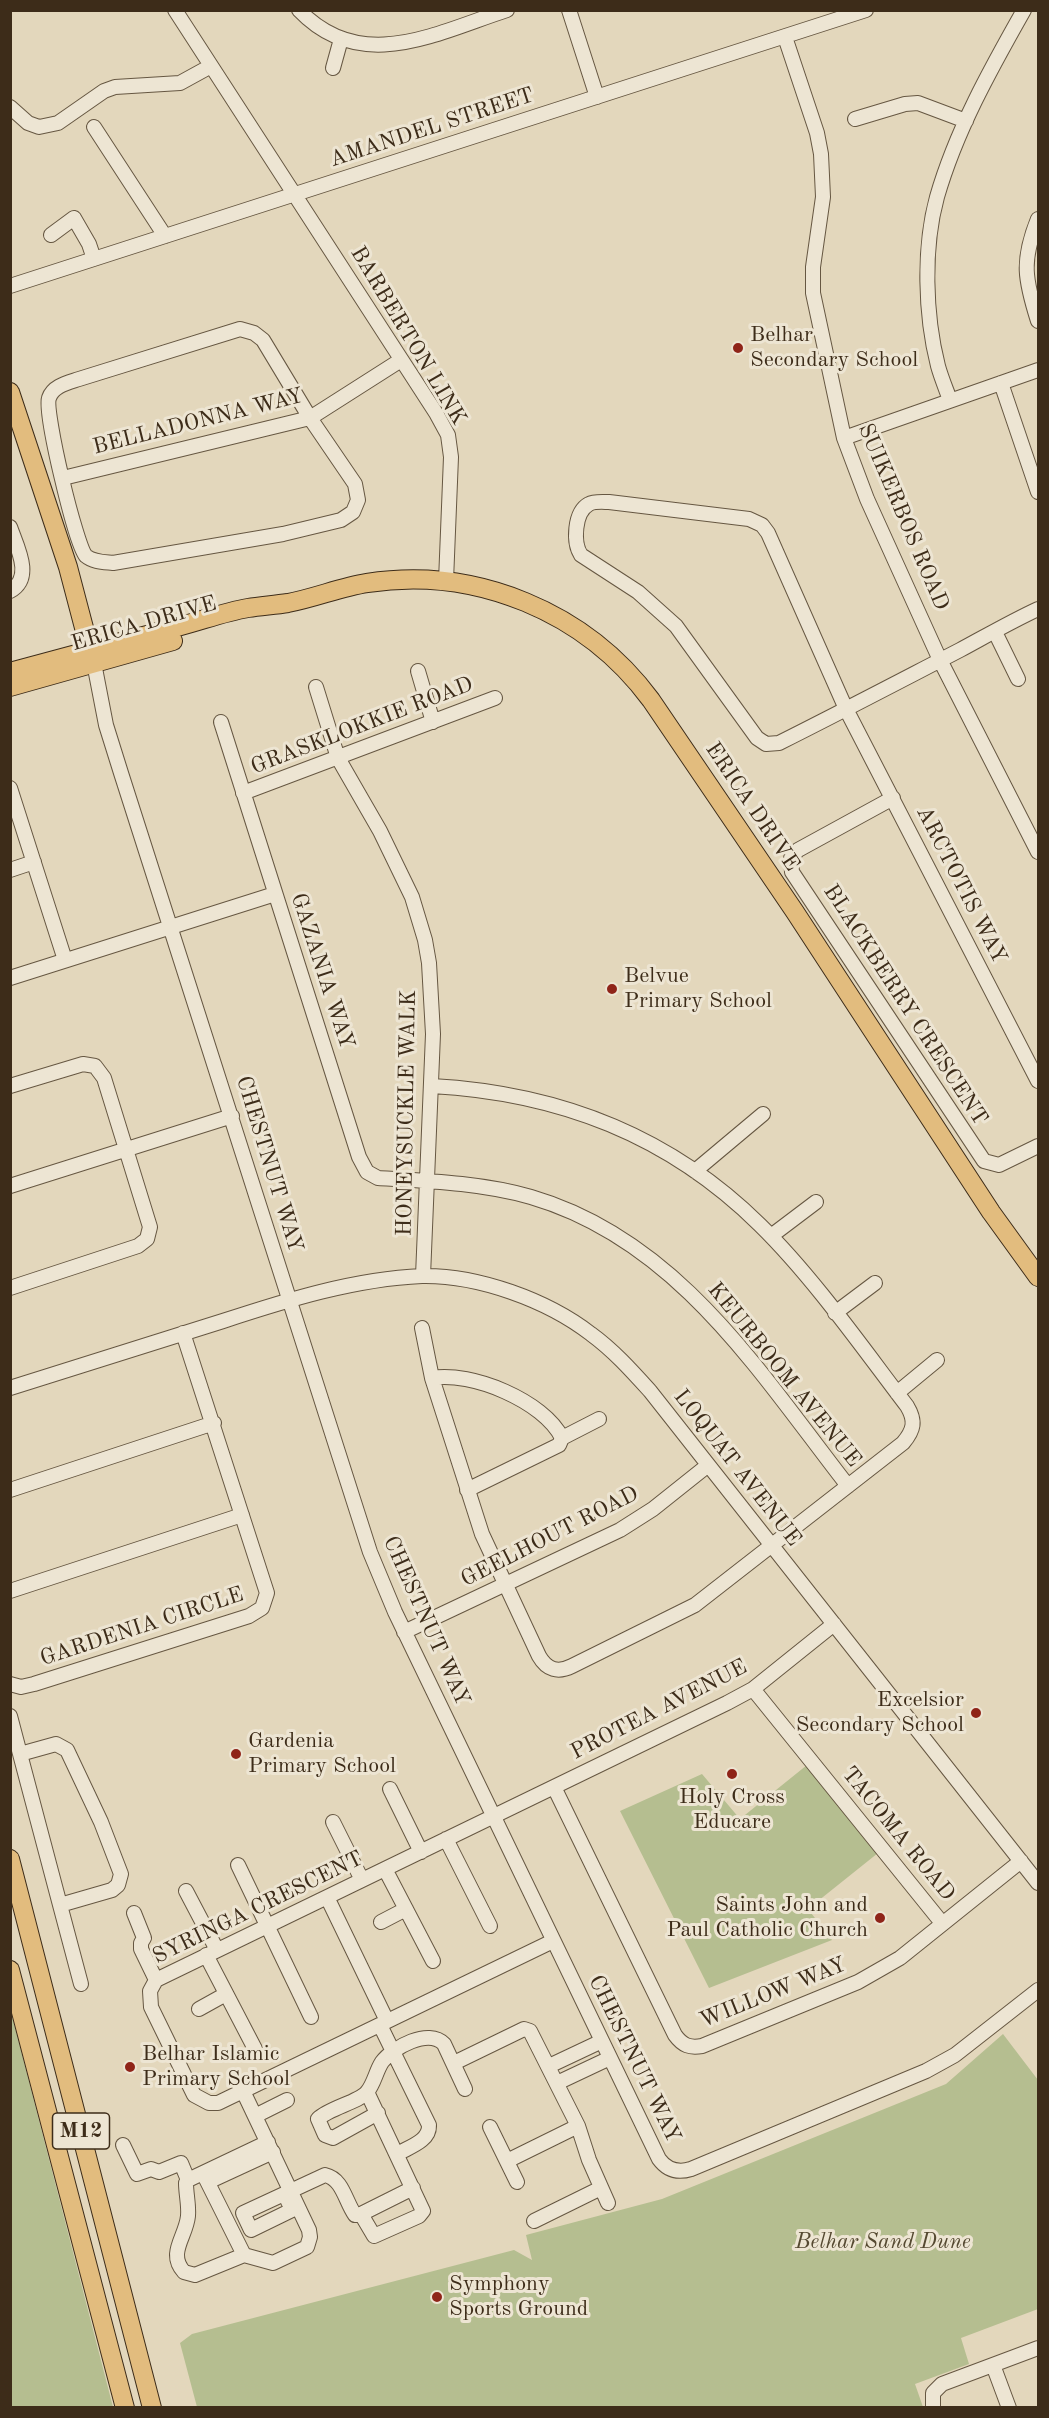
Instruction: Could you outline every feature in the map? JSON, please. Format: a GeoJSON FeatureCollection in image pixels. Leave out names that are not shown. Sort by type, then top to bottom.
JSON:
{"type":"FeatureCollection","features":[{"type":"Feature","properties":{"kind":"main road"},"geometry":{"type":"LineString","coordinates":[[10,392],[68,567],[92,657]]}},
{"type":"Feature","properties":{"kind":"main road","name":"ERICA DRIVE"},"geometry":{"type":"LineString","coordinates":[[10,687],[92,657],[246,608],[289,603],[367,583],[419,579],[486,588],[514,597],[560,618],[606,650],[642,687],[783,894],[991,1212],[1038,1277]]}},
{"type":"Feature","properties":{"kind":"main road","name":"ERICA DRIVE"},"geometry":{"type":"LineString","coordinates":[[10,672],[92,657]]}},
{"type":"Feature","properties":{"kind":"main road","name":"M12"},"geometry":{"type":"LineString","coordinates":[[10,1859],[152,2408]]}},
{"type":"Feature","properties":{"kind":"main road","name":"M12"},"geometry":{"type":"LineString","coordinates":[[10,1970],[125,2408]]}},
{"type":"Feature","properties":{"kind":"street","name":"BARBERTON LINK"},"geometry":{"type":"LineString","coordinates":[[175,10],[296,194],[448,435],[451,458],[446,581]]}},
{"type":"Feature","properties":{"kind":"street"},"geometry":{"type":"LineString","coordinates":[[300,10],[311,22],[341,39],[365,46],[393,45],[465,17],[507,10]]}},
{"type":"Feature","properties":{"kind":"street"},"geometry":{"type":"LineString","coordinates":[[570,10],[597,97]]}},
{"type":"Feature","properties":{"kind":"street","name":"AMANDEL STREET"},"geometry":{"type":"LineString","coordinates":[[10,286],[785,37],[845,14],[866,10]]}},
{"type":"Feature","properties":{"kind":"street"},"geometry":{"type":"LineString","coordinates":[[950,400],[938,366],[927,280],[930,239],[937,198],[966,121],[986,77],[1024,10]]}},
{"type":"Feature","properties":{"kind":"street","name":"SUIKERBOS ROAD"},"geometry":{"type":"LineString","coordinates":[[785,37],[817,133],[821,154],[823,197],[813,267],[813,293],[844,438],[867,499],[940,660],[1038,852]]}},
{"type":"Feature","properties":{"kind":"street"},"geometry":{"type":"LineString","coordinates":[[333,68],[341,39]]}},
{"type":"Feature","properties":{"kind":"street"},"geometry":{"type":"LineString","coordinates":[[10,107],[28,123],[39,127],[58,123],[104,91],[115,87],[180,83],[211,66]]}},
{"type":"Feature","properties":{"kind":"street"},"geometry":{"type":"LineString","coordinates":[[855,119],[905,104],[918,103],[966,121]]}},
{"type":"Feature","properties":{"kind":"street"},"geometry":{"type":"LineString","coordinates":[[94,127],[165,236]]}},
{"type":"Feature","properties":{"kind":"street"},"geometry":{"type":"LineString","coordinates":[[51,235],[74,218],[89,244],[94,260]]}},
{"type":"Feature","properties":{"kind":"street"},"geometry":{"type":"LineString","coordinates":[[1038,219],[1025,273],[1038,321]]}},
{"type":"Feature","properties":{"kind":"street"},"geometry":{"type":"LineString","coordinates":[[240,329],[254,333],[262,340],[310,418],[355,484],[358,500],[348,517],[326,524],[263,538],[113,563],[102,562],[87,556],[82,549],[75,531],[63,478],[48,403],[57,387],[240,329]]}},
{"type":"Feature","properties":{"kind":"street","name":"BELLADONNA WAY"},"geometry":{"type":"LineString","coordinates":[[63,478],[310,418],[401,360]]}},
{"type":"Feature","properties":{"kind":"street"},"geometry":{"type":"LineString","coordinates":[[844,438],[1038,370]]}},
{"type":"Feature","properties":{"kind":"street"},"geometry":{"type":"LineString","coordinates":[[1001,383],[1038,492]]}},
{"type":"Feature","properties":{"kind":"street","name":"ARCTOTIS WAY"},"geometry":{"type":"LineString","coordinates":[[846,709],[779,743],[766,744],[757,738],[676,626],[638,592],[581,555],[577,549],[576,539],[578,520],[583,510],[589,504],[609,502],[749,519],[762,525],[776,550],[846,709],[1038,1081]]}},
{"type":"Feature","properties":{"kind":"street"},"geometry":{"type":"LineString","coordinates":[[10,527],[23,571],[20,584],[10,591]]}},
{"type":"Feature","properties":{"kind":"street"},"geometry":{"type":"LineString","coordinates":[[846,709],[1038,609]]}},
{"type":"Feature","properties":{"kind":"street"},"geometry":{"type":"LineString","coordinates":[[995,632],[1018,679]]}},
{"type":"Feature","properties":{"kind":"street","name":"CHESTNUT WAY"},"geometry":{"type":"LineString","coordinates":[[92,657],[109,735],[370,1552],[404,1632],[659,2159],[671,2169],[686,2171],[926,2071],[955,2055],[1038,1990]]}},
{"type":"Feature","properties":{"kind":"street"},"geometry":{"type":"LineString","coordinates":[[418,671],[433,722]]}},
{"type":"Feature","properties":{"kind":"street","name":"HONEYSUCKLE WALK"},"geometry":{"type":"LineString","coordinates":[[316,687],[338,758],[399,868],[412,897],[422,928],[429,963],[433,1002],[432,1086],[423,1276]]}},
{"type":"Feature","properties":{"kind":"street","name":"GRASKLOKKIE ROAD"},"geometry":{"type":"LineString","coordinates":[[243,793],[495,698]]}},
{"type":"Feature","properties":{"kind":"street","name":"GAZANIA WAY"},"geometry":{"type":"LineString","coordinates":[[221,722],[360,1157],[367,1172],[378,1178],[428,1181]]}},
{"type":"Feature","properties":{"kind":"street"},"geometry":{"type":"LineString","coordinates":[[10,788],[64,960]]}},
{"type":"Feature","properties":{"kind":"street","name":"BLACKBERRY CRESCENT"},"geometry":{"type":"LineString","coordinates":[[893,798],[798,850],[791,858],[792,872],[984,1161],[999,1165],[1038,1146]]}},
{"type":"Feature","properties":{"kind":"street"},"geometry":{"type":"LineString","coordinates":[[10,870],[34,862]]}},
{"type":"Feature","properties":{"kind":"street"},"geometry":{"type":"LineString","coordinates":[[10,978],[275,894]]}},
{"type":"Feature","properties":{"kind":"street"},"geometry":{"type":"LineString","coordinates":[[10,1086],[83,1064],[95,1066],[104,1078],[150,1227],[147,1239],[138,1246],[10,1288]]}},
{"type":"Feature","properties":{"kind":"street"},"geometry":{"type":"LineString","coordinates":[[422,1328],[432,1378],[482,1534],[542,1662],[552,1670],[572,1666],[688,1609],[903,1443],[912,1433],[914,1425],[911,1412],[897,1393],[771,1236],[713,1184],[695,1171],[644,1140],[595,1118],[547,1102],[500,1093],[432,1086]]}},
{"type":"Feature","properties":{"kind":"street"},"geometry":{"type":"LineString","coordinates":[[695,1171],[763,1114]]}},
{"type":"Feature","properties":{"kind":"street"},"geometry":{"type":"LineString","coordinates":[[10,1186],[232,1116]]}},
{"type":"Feature","properties":{"kind":"street","name":"KEURBOOM AVENUE"},"geometry":{"type":"LineString","coordinates":[[428,1181],[495,1189],[531,1197],[589,1219],[646,1254],[700,1301],[735,1341],[848,1486]]}},
{"type":"Feature","properties":{"kind":"street"},"geometry":{"type":"LineString","coordinates":[[771,1236],[816,1202]]}},
{"type":"Feature","properties":{"kind":"street","name":"LOQUAT AVENUE"},"geometry":{"type":"LineString","coordinates":[[10,1388],[289,1300],[362,1283],[423,1276],[480,1283],[542,1304],[590,1332],[612,1351],[650,1391],[1038,1883]]}},
{"type":"Feature","properties":{"kind":"street"},"geometry":{"type":"LineString","coordinates":[[835,1313],[875,1283]]}},
{"type":"Feature","properties":{"kind":"street","name":"GARDENIA CIRCLE"},"geometry":{"type":"LineString","coordinates":[[11,1685],[18,1687],[34,1684],[258,1612],[262,1608],[267,1593],[183,1333]]}},
{"type":"Feature","properties":{"kind":"street"},"geometry":{"type":"LineString","coordinates":[[897,1393],[937,1360]]}},
{"type":"Feature","properties":{"kind":"street"},"geometry":{"type":"LineString","coordinates":[[432,1378],[459,1377],[500,1390],[557,1428],[562,1438]]}},
{"type":"Feature","properties":{"kind":"street"},"geometry":{"type":"LineString","coordinates":[[467,1490],[559,1445],[562,1438],[599,1419]]}},
{"type":"Feature","properties":{"kind":"street"},"geometry":{"type":"LineString","coordinates":[[10,1490],[214,1424]]}},
{"type":"Feature","properties":{"kind":"street","name":"GEELHOUT ROAD"},"geometry":{"type":"LineString","coordinates":[[404,1632],[636,1521],[707,1466]]}},
{"type":"Feature","properties":{"kind":"street"},"geometry":{"type":"LineString","coordinates":[[10,1591],[242,1515]]}},
{"type":"Feature","properties":{"kind":"street","name":"PROTEA AVENUE"},"geometry":{"type":"LineString","coordinates":[[493,1816],[753,1689],[834,1624]]}},
{"type":"Feature","properties":{"kind":"street","name":"TACOMA ROAD"},"geometry":{"type":"LineString","coordinates":[[753,1689],[942,1923]]}},
{"type":"Feature","properties":{"kind":"street"},"geometry":{"type":"LineString","coordinates":[[10,1716],[81,1984]]}},
{"type":"Feature","properties":{"kind":"street"},"geometry":{"type":"LineString","coordinates":[[21,1754],[56,1744],[67,1750],[101,1822],[122,1874],[118,1885],[112,1890],[60,1905]]}},
{"type":"Feature","properties":{"kind":"street","name":"WILLOW WAY"},"geometry":{"type":"LineString","coordinates":[[554,1787],[675,2035],[686,2046],[702,2046],[858,1982],[900,1958],[1021,1861]]}},
{"type":"Feature","properties":{"kind":"street"},"geometry":{"type":"LineString","coordinates":[[390,1789],[421,1852]]}},
{"type":"Feature","properties":{"kind":"street","name":"SYRINGA CRESCENT"},"geometry":{"type":"LineString","coordinates":[[493,1816],[156,1980],[150,1991],[151,2007],[194,2095],[209,2103],[218,2103],[553,1941]]}},
{"type":"Feature","properties":{"kind":"street"},"geometry":{"type":"LineString","coordinates":[[333,1822],[362,1880]]}},
{"type":"Feature","properties":{"kind":"street"},"geometry":{"type":"LineString","coordinates":[[446,1839],[490,1926]]}},
{"type":"Feature","properties":{"kind":"street"},"geometry":{"type":"LineString","coordinates":[[237,1865],[311,2017]]}},
{"type":"Feature","properties":{"kind":"street"},"geometry":{"type":"LineString","coordinates":[[386,1869],[433,1961]]}},
{"type":"Feature","properties":{"kind":"street"},"geometry":{"type":"LineString","coordinates":[[186,1891],[226,1994],[255,2049]]}},
{"type":"Feature","properties":{"kind":"street"},"geometry":{"type":"LineString","coordinates":[[327,1897],[384,2023],[393,2051],[429,2125],[430,2132],[427,2137],[397,2154]]}},
{"type":"Feature","properties":{"kind":"street"},"geometry":{"type":"LineString","coordinates":[[381,1922],[406,1909]]}},
{"type":"Feature","properties":{"kind":"street"},"geometry":{"type":"LineString","coordinates":[[134,1913],[144,1938],[141,1949],[156,1980]]}},
{"type":"Feature","properties":{"kind":"street"},"geometry":{"type":"LineString","coordinates":[[199,2009],[226,1994]]}},
{"type":"Feature","properties":{"kind":"street"},"geometry":{"type":"LineString","coordinates":[[454,2063],[524,2029],[533,2035],[578,2126],[608,2203]]}},
{"type":"Feature","properties":{"kind":"street"},"geometry":{"type":"LineString","coordinates":[[378,2114],[333,2138],[325,2134],[318,2121],[322,2115],[367,2092],[375,2073],[393,2051],[427,2038],[438,2039],[444,2044],[465,2089]]}},
{"type":"Feature","properties":{"kind":"street"},"geometry":{"type":"LineString","coordinates":[[549,2066],[602,2041]]}},
{"type":"Feature","properties":{"kind":"street"},"geometry":{"type":"LineString","coordinates":[[557,2083],[610,2058]]}},
{"type":"Feature","properties":{"kind":"street"},"geometry":{"type":"LineString","coordinates":[[123,2145],[137,2174],[151,2169],[159,2172],[181,2163],[188,2180],[186,2183],[188,2217],[183,2237],[176,2248],[181,2270],[190,2276],[195,2275],[244,2255],[273,2264],[306,2247],[309,2243],[309,2230],[287,2192],[270,2147],[243,2091]]}},
{"type":"Feature","properties":{"kind":"street"},"geometry":{"type":"LineString","coordinates":[[361,2214],[374,2236],[419,2216],[423,2208],[367,2092]]}},
{"type":"Feature","properties":{"kind":"street"},"geometry":{"type":"LineString","coordinates":[[255,2116],[287,2100]]}},
{"type":"Feature","properties":{"kind":"street"},"geometry":{"type":"LineString","coordinates":[[507,2161],[578,2126]]}},
{"type":"Feature","properties":{"kind":"street"},"geometry":{"type":"LineString","coordinates":[[490,2127],[517,2182]]}},
{"type":"Feature","properties":{"kind":"street"},"geometry":{"type":"LineString","coordinates":[[188,2180],[206,2178],[270,2147]]}},
{"type":"Feature","properties":{"kind":"street"},"geometry":{"type":"LineString","coordinates":[[287,2192],[325,2175],[331,2176],[339,2185],[353,2213],[361,2214],[413,2188]]}},
{"type":"Feature","properties":{"kind":"street"},"geometry":{"type":"LineString","coordinates":[[206,2178],[244,2255]]}},
{"type":"Feature","properties":{"kind":"street"},"geometry":{"type":"LineString","coordinates":[[534,2221],[601,2188]]}},
{"type":"Feature","properties":{"kind":"street"},"geometry":{"type":"LineString","coordinates":[[933,2408],[933,2393],[942,2384],[1038,2349]]}},
{"type":"Feature","properties":{"kind":"street"},"geometry":{"type":"LineString","coordinates":[[993,2365],[1009,2408]]}},
{"type":"Feature","properties":{"kind":"green space"},"geometry":{"type":"Polygon","coordinates":[[[812,1761],[883,1849],[808,1909],[832,1940],[709,1988],[620,1811],[702,1774],[740,1819],[812,1761]]]}},
{"type":"Feature","properties":{"kind":"green space"},"geometry":{"type":"Polygon","coordinates":[[[11,2012],[113,2407],[11,2407],[11,2012]]]}},
{"type":"Feature","properties":{"kind":"green space","name":"Belhar Sand Dune"},"geometry":{"type":"Polygon","coordinates":[[[1003,2034],[1038,2080],[1038,2309],[961,2338],[969,2364],[915,2384],[923,2407],[197,2407],[180,2343],[192,2334],[514,2250],[532,2260],[526,2235],[662,2199],[946,2084],[1003,2034]]]}},
{"type":"Feature","properties":{"kind":"place","name":"Belhar Secondary School"},"geometry":{"type":"Point","coordinates":[738,348]}},
{"type":"Feature","properties":{"kind":"place","name":"Belvue Primary School"},"geometry":{"type":"Point","coordinates":[612,989]}},
{"type":"Feature","properties":{"kind":"place","name":"Excelsior Secondary School"},"geometry":{"type":"Point","coordinates":[976,1713]}},
{"type":"Feature","properties":{"kind":"place","name":"Gardenia Primary School"},"geometry":{"type":"Point","coordinates":[236,1754]}},
{"type":"Feature","properties":{"kind":"place","name":"Holy Cross Educare"},"geometry":{"type":"Point","coordinates":[732,1774]}},
{"type":"Feature","properties":{"kind":"place","name":"Saints John and Paul Catholic Church"},"geometry":{"type":"Point","coordinates":[880,1918]}},
{"type":"Feature","properties":{"kind":"place","name":"Belhar Islamic Primary School"},"geometry":{"type":"Point","coordinates":[130,2067]}},
{"type":"Feature","properties":{"kind":"place","name":"Symphony Sports Ground"},"geometry":{"type":"Point","coordinates":[437,2297]}}]}
